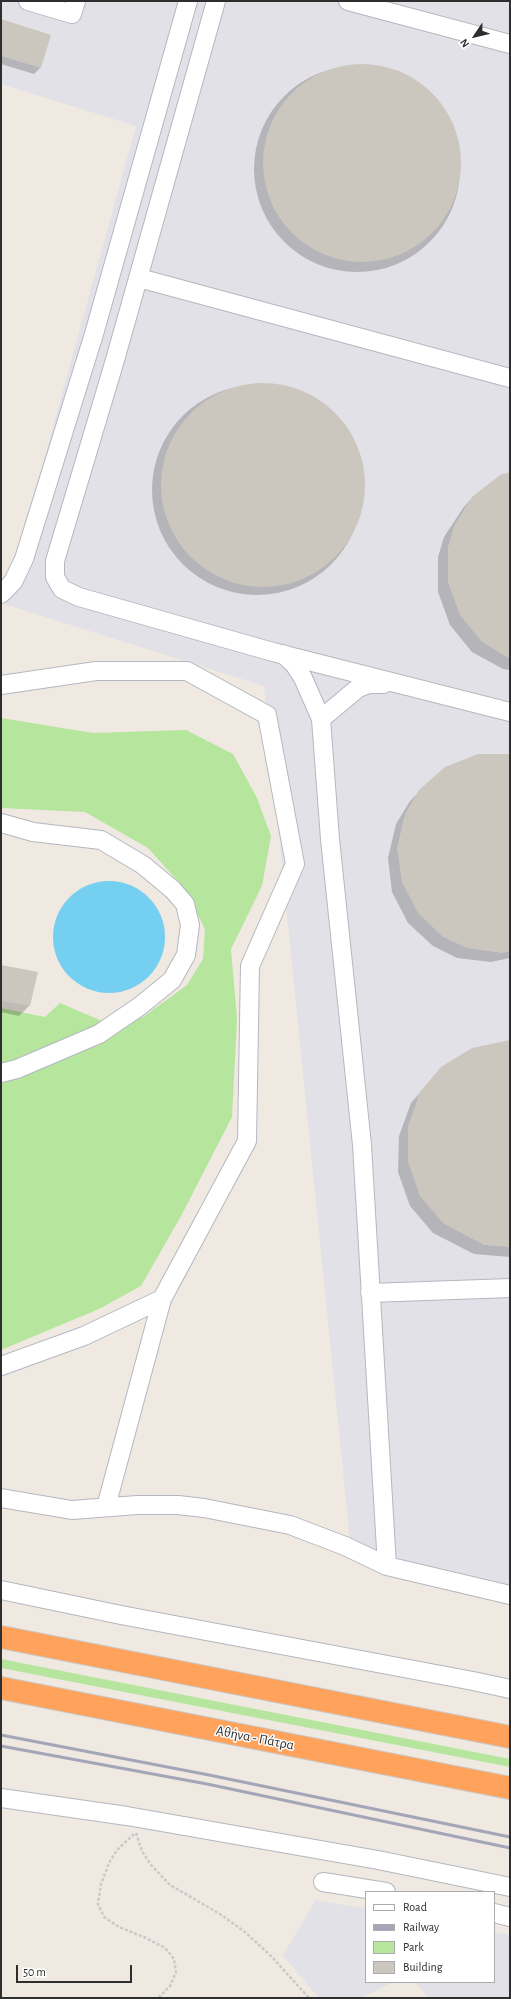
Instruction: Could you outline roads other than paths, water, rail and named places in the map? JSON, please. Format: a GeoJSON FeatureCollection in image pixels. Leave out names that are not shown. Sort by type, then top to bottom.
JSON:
{"type":"FeatureCollection","features":[{"type":"Feature","properties":{"kind":"highway"},"geometry":{"type":"LineString","coordinates":[[1,1637],[510,1737]]}},
{"type":"Feature","properties":{"kind":"highway","name":"Αθήνα - Πάτρα"},"geometry":{"type":"LineString","coordinates":[[1,1688],[510,1788]]}},
{"type":"Feature","properties":{"kind":"street"},"geometry":{"type":"LineString","coordinates":[[28,1],[72,14],[76,1]]}},
{"type":"Feature","properties":{"kind":"street"},"geometry":{"type":"LineString","coordinates":[[1,594],[13,582],[24,559],[90,349],[188,1]]}},
{"type":"Feature","properties":{"kind":"street"},"geometry":{"type":"LineString","coordinates":[[216,1],[139,278],[55,561],[55,577],[62,589],[79,597],[283,654],[510,712]]}},
{"type":"Feature","properties":{"kind":"street"},"geometry":{"type":"LineString","coordinates":[[348,1],[510,44]]}},
{"type":"Feature","properties":{"kind":"street"},"geometry":{"type":"LineString","coordinates":[[139,278],[510,378]]}},
{"type":"Feature","properties":{"kind":"street"},"geometry":{"type":"LineString","coordinates":[[283,654],[294,664],[303,678],[321,719],[330,839],[362,1145],[387,1566]]}},
{"type":"Feature","properties":{"kind":"street"},"geometry":{"type":"LineString","coordinates":[[1,685],[96,671],[187,671],[267,715],[295,864],[250,966],[247,1141],[162,1299],[106,1507]]}},
{"type":"Feature","properties":{"kind":"street"},"geometry":{"type":"LineString","coordinates":[[321,719],[344,698],[358,688],[369,684],[397,683]]}},
{"type":"Feature","properties":{"kind":"street"},"geometry":{"type":"LineString","coordinates":[[1,824],[33,832],[101,840],[143,865],[173,890],[185,904],[190,925],[186,955],[172,980],[140,1006],[99,1034],[17,1069],[1,1072]]}},
{"type":"Feature","properties":{"kind":"street"},"geometry":{"type":"LineString","coordinates":[[370,1293],[492,1287],[510,1288]]}},
{"type":"Feature","properties":{"kind":"street"},"geometry":{"type":"LineString","coordinates":[[1,1366],[84,1336],[162,1299]]}},
{"type":"Feature","properties":{"kind":"street"},"geometry":{"type":"LineString","coordinates":[[1,1498],[72,1510],[106,1507],[178,1505],[290,1525],[345,1546],[387,1566],[510,1595]]}},
{"type":"Feature","properties":{"kind":"street"},"geometry":{"type":"LineString","coordinates":[[1,1590],[510,1689]]}},
{"type":"Feature","properties":{"kind":"street"},"geometry":{"type":"LineString","coordinates":[[1,1798],[128,1816],[378,1860],[510,1887]]}},
{"type":"Feature","properties":{"kind":"street"},"geometry":{"type":"LineString","coordinates":[[323,1882],[380,1891]]}},
{"type":"Feature","properties":{"kind":"street"},"geometry":{"type":"LineString","coordinates":[[495,1913],[510,1917]]}},
{"type":"Feature","properties":{"kind":"water"},"geometry":{"type":"Polygon","coordinates":[[[109,881],[130,885],[149,897],[161,916],[165,937],[161,958],[149,977],[130,989],[109,993],[88,989],[69,977],[57,958],[53,937],[57,916],[69,897],[88,885],[109,881]]]}},
{"type":"Feature","properties":{"kind":"railway"},"geometry":{"type":"LineString","coordinates":[[1,1735],[209,1775],[510,1837]]}},
{"type":"Feature","properties":{"kind":"railway"},"geometry":{"type":"LineString","coordinates":[[1,1746],[207,1784],[510,1848]]}}]}
